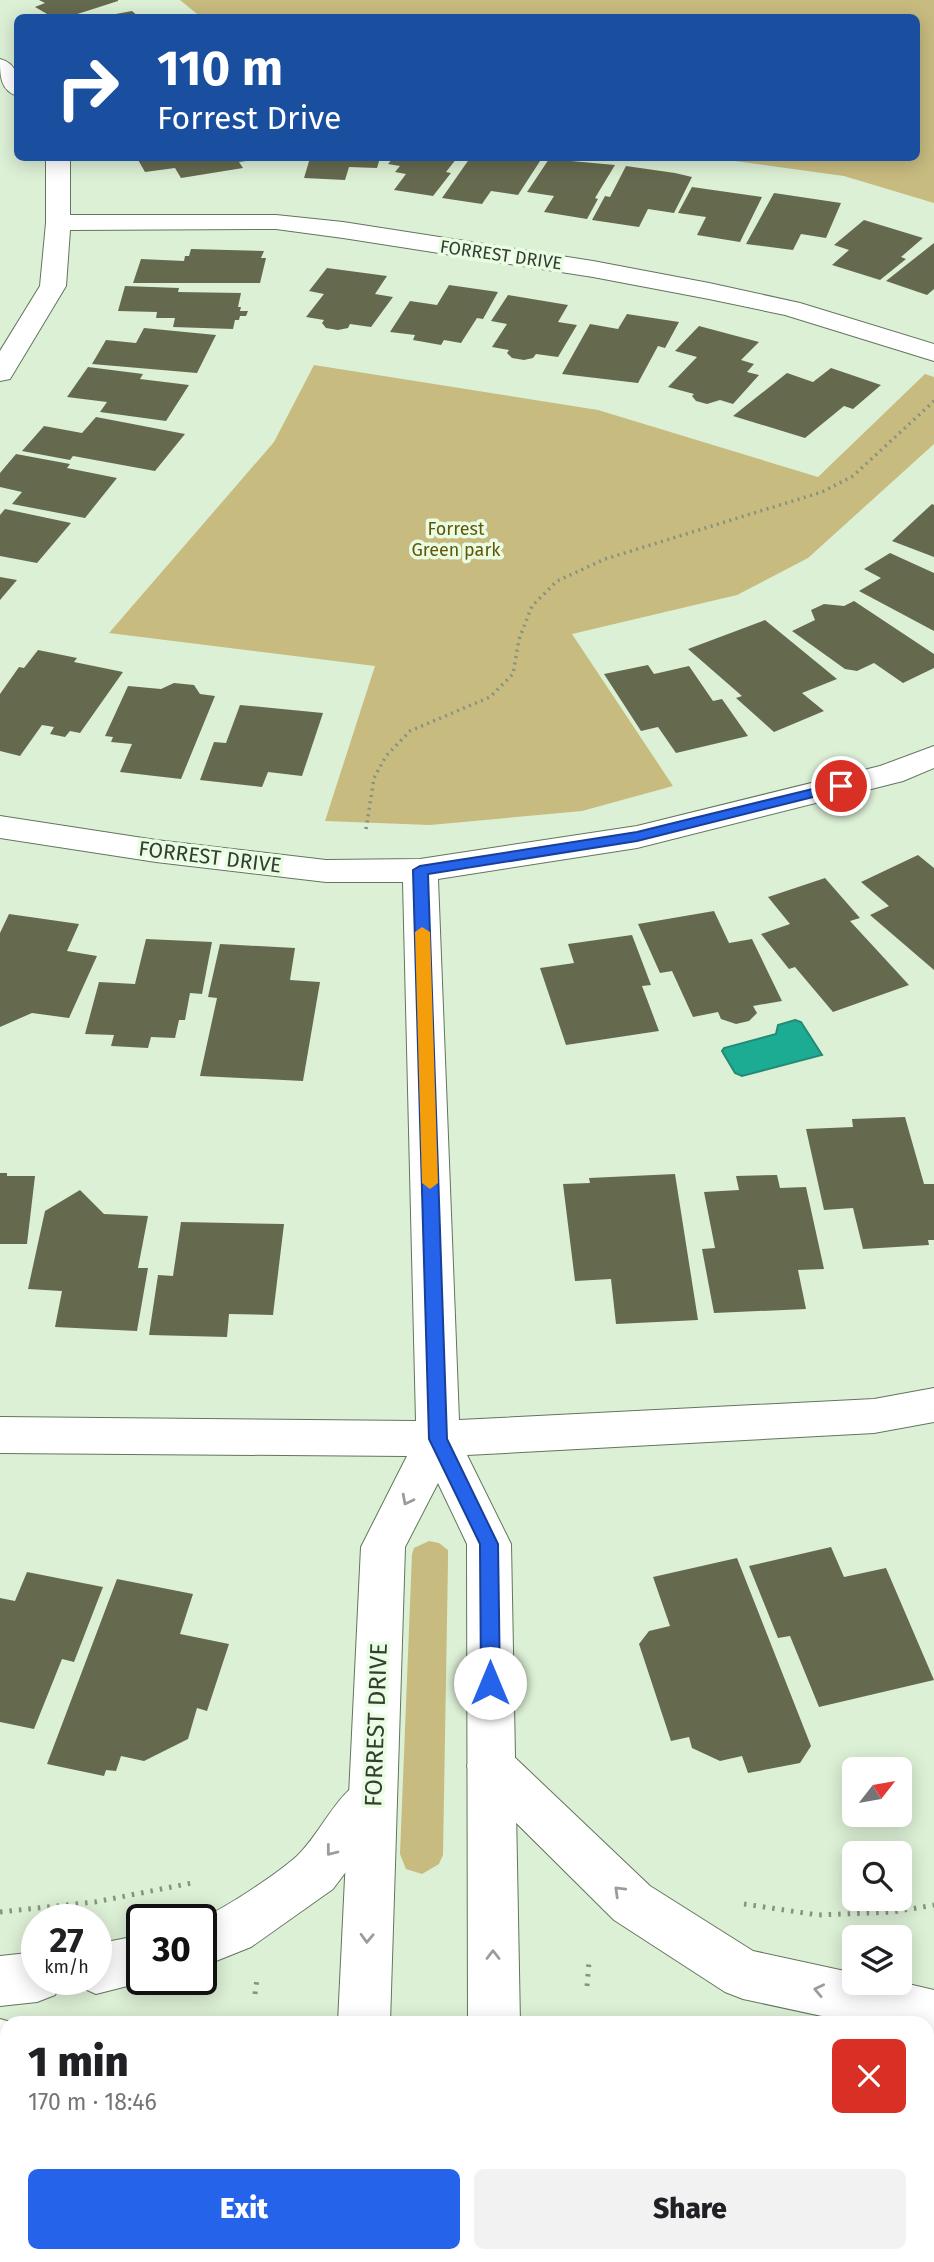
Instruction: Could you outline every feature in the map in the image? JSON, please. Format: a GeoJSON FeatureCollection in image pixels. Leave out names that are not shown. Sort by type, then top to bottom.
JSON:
{"type":"FeatureCollection","features":[{"type":"Feature","properties":{"kind":"street"},"geometry":{"type":"LineString","coordinates":[[0,66],[14,84]]}},
{"type":"Feature","properties":{"kind":"street"},"geometry":{"type":"LineString","coordinates":[[0,373],[52,286],[58,223],[58,161]]}},
{"type":"Feature","properties":{"kind":"street","name":"FORREST DRIVE"},"geometry":{"type":"LineString","coordinates":[[58,223],[275,222],[343,230],[593,269],[723,294],[791,309],[934,353]]}},
{"type":"Feature","properties":{"kind":"street","name":"FORREST DRIVE"},"geometry":{"type":"LineString","coordinates":[[0,827],[326,871],[420,870],[637,837],[891,774],[934,756]]}},
{"type":"Feature","properties":{"kind":"street","name":"FORREST DRIVE"},"geometry":{"type":"LineString","coordinates":[[420,870],[438,1439],[489,1544],[494,2016]]}},
{"type":"Feature","properties":{"kind":"street"},"geometry":{"type":"LineString","coordinates":[[0,1435],[438,1439],[874,1416],[934,1405]]}},
{"type":"Feature","properties":{"kind":"street","name":"FORREST DRIVE"},"geometry":{"type":"LineString","coordinates":[[364,2016],[383,1546],[438,1439]]}},
{"type":"Feature","properties":{"kind":"street"},"geometry":{"type":"LineString","coordinates":[[491,1766],[632,1903],[743,1973],[934,2015]]}},
{"type":"Feature","properties":{"kind":"street"},"geometry":{"type":"LineString","coordinates":[[217,1936],[233,1930],[315,1872],[373,1797]]}},
{"type":"Feature","properties":{"kind":"street"},"geometry":{"type":"LineString","coordinates":[[0,1981],[21,1979]]}},
{"type":"Feature","properties":{"kind":"path"},"geometry":{"type":"LineString","coordinates":[[364,837],[374,778],[386,756],[410,731],[490,697],[513,674],[519,639],[532,606],[557,581],[605,559],[822,492],[853,476],[934,401]]}},
{"type":"Feature","properties":{"kind":"path"},"geometry":{"type":"LineString","coordinates":[[0,1912],[95,1902],[205,1880]]}},
{"type":"Feature","properties":{"kind":"path"},"geometry":{"type":"LineString","coordinates":[[740,1903],[818,1915],[893,1912],[934,1905]]}},
{"type":"Feature","properties":{"kind":"path"},"geometry":{"type":"LineString","coordinates":[[587,1986],[589,1962]]}},
{"type":"Feature","properties":{"kind":"path"},"geometry":{"type":"LineString","coordinates":[[255,1994],[257,1975]]}},
{"type":"Feature","properties":{"kind":"green space"},"geometry":{"type":"Polygon","coordinates":[[[180,0],[934,0],[934,203],[844,176],[735,161],[920,161],[920,14],[197,14],[180,0]]]}},
{"type":"Feature","properties":{"kind":"green space","name":"Forrest Green park"},"geometry":{"type":"Polygon","coordinates":[[[314,365],[598,410],[818,477],[925,374],[934,377],[934,444],[808,558],[737,595],[572,634],[673,786],[582,811],[430,825],[325,821],[375,666],[109,633],[274,442],[314,365]]]}},
{"type":"Feature","properties":{"kind":"green space"},"geometry":{"type":"Polygon","coordinates":[[[429,1541],[439,1543],[448,1550],[443,1855],[439,1864],[422,1874],[406,1869],[400,1854],[412,1554],[414,1548],[429,1541]]]}},
{"type":"Feature","properties":{"kind":"water"},"geometry":{"type":"Polygon","coordinates":[[[795,1020],[801,1022],[822,1055],[742,1076],[735,1073],[722,1051],[724,1048],[776,1034],[778,1025],[795,1020]]]}},
{"type":"Feature","properties":{"kind":"building"},"geometry":{"type":"Polygon","coordinates":[[[39,0],[118,0],[77,14],[47,14],[35,7],[45,3],[39,0]]]}},
{"type":"Feature","properties":{"kind":"building"},"geometry":{"type":"Polygon","coordinates":[[[139,161],[246,161],[239,162],[243,168],[181,178],[175,168],[145,172],[139,161]]]}},
{"type":"Feature","properties":{"kind":"building"},"geometry":{"type":"Polygon","coordinates":[[[309,161],[379,161],[377,168],[349,167],[345,180],[304,178],[309,161]]]}},
{"type":"Feature","properties":{"kind":"building"},"geometry":{"type":"Polygon","coordinates":[[[390,161],[455,161],[446,172],[451,173],[433,196],[394,190],[406,174],[395,172],[400,166],[388,164],[390,161]]]}},
{"type":"Feature","properties":{"kind":"building"},"geometry":{"type":"Polygon","coordinates":[[[468,161],[540,161],[518,195],[491,191],[482,204],[442,198],[468,161]]]}},
{"type":"Feature","properties":{"kind":"building"},"geometry":{"type":"Polygon","coordinates":[[[548,161],[615,165],[595,198],[598,199],[587,219],[544,212],[554,196],[527,192],[548,161]]]}},
{"type":"Feature","properties":{"kind":"building"},"geometry":{"type":"Polygon","coordinates":[[[626,166],[692,177],[674,213],[648,209],[639,227],[592,220],[605,196],[610,197],[626,166]]]}},
{"type":"Feature","properties":{"kind":"building"},"geometry":{"type":"Polygon","coordinates":[[[692,187],[762,197],[740,242],[697,235],[706,217],[678,213],[692,187]]]}},
{"type":"Feature","properties":{"kind":"building"},"geometry":{"type":"Polygon","coordinates":[[[774,193],[841,203],[826,238],[801,234],[793,250],[746,244],[774,193]]]}},
{"type":"Feature","properties":{"kind":"building"},"geometry":{"type":"Polygon","coordinates":[[[864,220],[923,238],[901,257],[906,259],[880,280],[832,265],[849,250],[834,245],[864,220]]]}},
{"type":"Feature","properties":{"kind":"building"},"geometry":{"type":"Polygon","coordinates":[[[934,243],[934,289],[927,295],[886,281],[934,243]]]}},
{"type":"Feature","properties":{"kind":"building"},"geometry":{"type":"Polygon","coordinates":[[[191,249],[264,251],[261,258],[266,258],[260,283],[133,283],[141,259],[184,261],[191,249]]]}},
{"type":"Feature","properties":{"kind":"building"},"geometry":{"type":"Polygon","coordinates":[[[327,268],[387,276],[375,294],[393,297],[371,327],[350,324],[348,328],[338,330],[326,328],[322,323],[324,320],[306,317],[324,294],[309,291],[327,268]]]}},
{"type":"Feature","properties":{"kind":"building"},"geometry":{"type":"Polygon","coordinates":[[[449,285],[498,292],[483,319],[477,318],[461,343],[444,340],[441,345],[413,340],[415,335],[390,332],[410,301],[437,305],[449,285]]]}},
{"type":"Feature","properties":{"kind":"building"},"geometry":{"type":"Polygon","coordinates":[[[125,286],[179,288],[178,292],[241,293],[238,307],[241,307],[240,311],[248,311],[246,316],[235,320],[233,329],[173,327],[175,318],[156,318],[157,312],[118,311],[125,286]]]}},
{"type":"Feature","properties":{"kind":"building"},"geometry":{"type":"Polygon","coordinates":[[[508,295],[568,305],[558,322],[577,325],[558,357],[536,354],[533,358],[524,360],[512,358],[507,353],[509,350],[492,347],[507,324],[491,321],[508,295]]]}},
{"type":"Feature","properties":{"kind":"building"},"geometry":{"type":"Polygon","coordinates":[[[627,314],[679,322],[665,348],[658,346],[638,383],[562,374],[590,324],[618,329],[627,314]]]}},
{"type":"Feature","properties":{"kind":"building"},"geometry":{"type":"Polygon","coordinates":[[[699,326],[759,342],[741,360],[754,364],[747,372],[759,375],[733,404],[720,400],[707,404],[696,401],[692,396],[694,394],[668,387],[697,357],[675,351],[699,326]]]}},
{"type":"Feature","properties":{"kind":"building"},"geometry":{"type":"Polygon","coordinates":[[[144,328],[216,335],[197,373],[92,364],[106,340],[136,343],[144,328]]]}},
{"type":"Feature","properties":{"kind":"building"},"geometry":{"type":"Polygon","coordinates":[[[88,367],[143,374],[140,379],[189,385],[166,421],[100,412],[107,402],[67,397],[88,367]]]}},
{"type":"Feature","properties":{"kind":"building"},"geometry":{"type":"Polygon","coordinates":[[[831,368],[881,385],[853,409],[844,406],[805,438],[733,416],[787,373],[813,382],[831,368]]]}},
{"type":"Feature","properties":{"kind":"building"},"geometry":{"type":"Polygon","coordinates":[[[96,417],[185,434],[155,471],[73,456],[70,460],[22,451],[44,426],[82,433],[96,417]]]}},
{"type":"Feature","properties":{"kind":"building"},"geometry":{"type":"Polygon","coordinates":[[[16,454],[70,464],[67,468],[117,478],[85,518],[12,504],[22,492],[0,487],[0,473],[16,454]]]}},
{"type":"Feature","properties":{"kind":"building"},"geometry":{"type":"Polygon","coordinates":[[[932,504],[934,557],[892,541],[932,504]]]}},
{"type":"Feature","properties":{"kind":"building"},"geometry":{"type":"Polygon","coordinates":[[[5,509],[71,523],[37,563],[0,556],[0,515],[5,509]]]}},
{"type":"Feature","properties":{"kind":"building"},"geometry":{"type":"Polygon","coordinates":[[[890,553],[934,573],[934,631],[859,591],[881,578],[864,569],[890,553]]]}},
{"type":"Feature","properties":{"kind":"building"},"geometry":{"type":"Polygon","coordinates":[[[0,577],[17,580],[0,600],[0,577]]]}},
{"type":"Feature","properties":{"kind":"building"},"geometry":{"type":"Polygon","coordinates":[[[854,601],[934,654],[934,668],[903,683],[874,663],[857,671],[845,669],[792,631],[815,620],[811,610],[824,604],[844,606],[854,601]]]}},
{"type":"Feature","properties":{"kind":"building"},"geometry":{"type":"Polygon","coordinates":[[[765,620],[837,679],[802,693],[824,711],[774,732],[736,698],[742,696],[688,649],[765,620]]]}},
{"type":"Feature","properties":{"kind":"building"},"geometry":{"type":"Polygon","coordinates":[[[38,650],[77,658],[74,662],[123,672],[80,733],[70,731],[65,737],[50,734],[54,727],[42,725],[20,756],[0,751],[0,694],[19,667],[24,668],[38,650]]]}},
{"type":"Feature","properties":{"kind":"building"},"geometry":{"type":"Polygon","coordinates":[[[648,665],[654,674],[689,666],[713,701],[722,699],[748,736],[676,753],[658,727],[641,731],[604,674],[648,665]]]}},
{"type":"Feature","properties":{"kind":"building"},"geometry":{"type":"Polygon","coordinates":[[[174,683],[194,685],[200,694],[215,696],[181,779],[120,772],[132,744],[111,742],[113,737],[105,736],[128,686],[161,689],[174,683]]]}},
{"type":"Feature","properties":{"kind":"building"},"geometry":{"type":"Polygon","coordinates":[[[240,705],[323,713],[302,776],[268,772],[262,787],[200,780],[214,742],[226,743],[240,705]]]}},
{"type":"Feature","properties":{"kind":"building"},"geometry":{"type":"Polygon","coordinates":[[[918,855],[934,868],[934,970],[870,915],[889,906],[861,882],[918,855]]]}},
{"type":"Feature","properties":{"kind":"building"},"geometry":{"type":"Polygon","coordinates":[[[825,878],[860,918],[850,921],[909,985],[833,1012],[795,967],[789,969],[761,934],[790,924],[768,897],[825,878]]]}},
{"type":"Feature","properties":{"kind":"building"},"geometry":{"type":"Polygon","coordinates":[[[714,911],[729,943],[752,939],[782,1001],[753,1006],[757,1013],[749,1021],[736,1024],[721,1019],[718,1012],[693,1017],[672,971],[660,973],[638,924],[714,911]]]}},
{"type":"Feature","properties":{"kind":"building"},"geometry":{"type":"Polygon","coordinates":[[[9,914],[79,924],[67,951],[97,956],[69,1018],[32,1013],[0,1027],[0,933],[9,914]]]}},
{"type":"Feature","properties":{"kind":"building"},"geometry":{"type":"Polygon","coordinates":[[[632,935],[651,985],[642,986],[659,1031],[566,1045],[540,968],[574,963],[568,944],[632,935]]]}},
{"type":"Feature","properties":{"kind":"building"},"geometry":{"type":"Polygon","coordinates":[[[146,939],[212,942],[202,994],[190,993],[185,1020],[179,1020],[175,1038],[151,1037],[148,1048],[111,1046],[114,1035],[85,1034],[99,982],[135,984],[146,939]]]}},
{"type":"Feature","properties":{"kind":"building"},"geometry":{"type":"Polygon","coordinates":[[[220,944],[295,948],[290,980],[320,982],[303,1081],[200,1076],[217,998],[208,997],[220,944]]]}},
{"type":"Feature","properties":{"kind":"building"},"geometry":{"type":"Polygon","coordinates":[[[905,1117],[924,1184],[934,1184],[934,1240],[928,1240],[929,1245],[863,1249],[853,1208],[824,1210],[806,1129],[853,1127],[852,1119],[905,1117]]]}},
{"type":"Feature","properties":{"kind":"building"},"geometry":{"type":"Polygon","coordinates":[[[0,1173],[7,1173],[7,1176],[35,1176],[27,1244],[0,1244],[0,1173]]]}},
{"type":"Feature","properties":{"kind":"building"},"geometry":{"type":"Polygon","coordinates":[[[675,1174],[698,1320],[616,1324],[611,1279],[575,1281],[563,1184],[590,1183],[589,1178],[675,1174]]]}},
{"type":"Feature","properties":{"kind":"building"},"geometry":{"type":"Polygon","coordinates":[[[777,1175],[780,1188],[806,1187],[824,1269],[798,1270],[806,1309],[714,1313],[702,1249],[715,1248],[704,1192],[739,1190],[736,1176],[777,1175]]]}},
{"type":"Feature","properties":{"kind":"building"},"geometry":{"type":"Polygon","coordinates":[[[80,1190],[104,1214],[148,1216],[138,1268],[148,1268],[137,1331],[55,1327],[62,1291],[28,1289],[45,1211],[80,1190]]]}},
{"type":"Feature","properties":{"kind":"building"},"geometry":{"type":"Polygon","coordinates":[[[181,1222],[284,1224],[273,1315],[229,1314],[227,1337],[149,1335],[158,1275],[173,1276],[181,1222]]]}},
{"type":"Feature","properties":{"kind":"building"},"geometry":{"type":"Polygon","coordinates":[[[831,1547],[844,1577],[886,1568],[934,1680],[819,1707],[790,1636],[778,1638],[749,1566],[831,1547]]]}},
{"type":"Feature","properties":{"kind":"building"},"geometry":{"type":"Polygon","coordinates":[[[737,1558],[811,1746],[800,1763],[748,1773],[742,1756],[720,1761],[692,1748],[689,1737],[671,1741],[639,1644],[649,1631],[670,1626],[653,1577],[737,1558]]]}},
{"type":"Feature","properties":{"kind":"building"},"geometry":{"type":"Polygon","coordinates":[[[27,1572],[103,1587],[74,1662],[62,1659],[34,1729],[0,1722],[0,1598],[15,1601],[27,1572]]]}},
{"type":"Feature","properties":{"kind":"building"},"geometry":{"type":"Polygon","coordinates":[[[117,1579],[193,1594],[180,1634],[229,1644],[207,1711],[197,1708],[188,1739],[144,1761],[121,1756],[116,1771],[106,1770],[104,1776],[47,1764],[117,1579]]]}},
{"type":"Feature","properties":{"kind":"slow traffic"},"geometry":{"type":"LineString","coordinates":[[422,932],[430,1183]]}},
{"type":"Feature","properties":{"kind":"route"},"geometry":{"type":"LineString","coordinates":[[490,1683],[489,1544],[438,1439],[420,870],[637,837],[841,786]]}}]}
